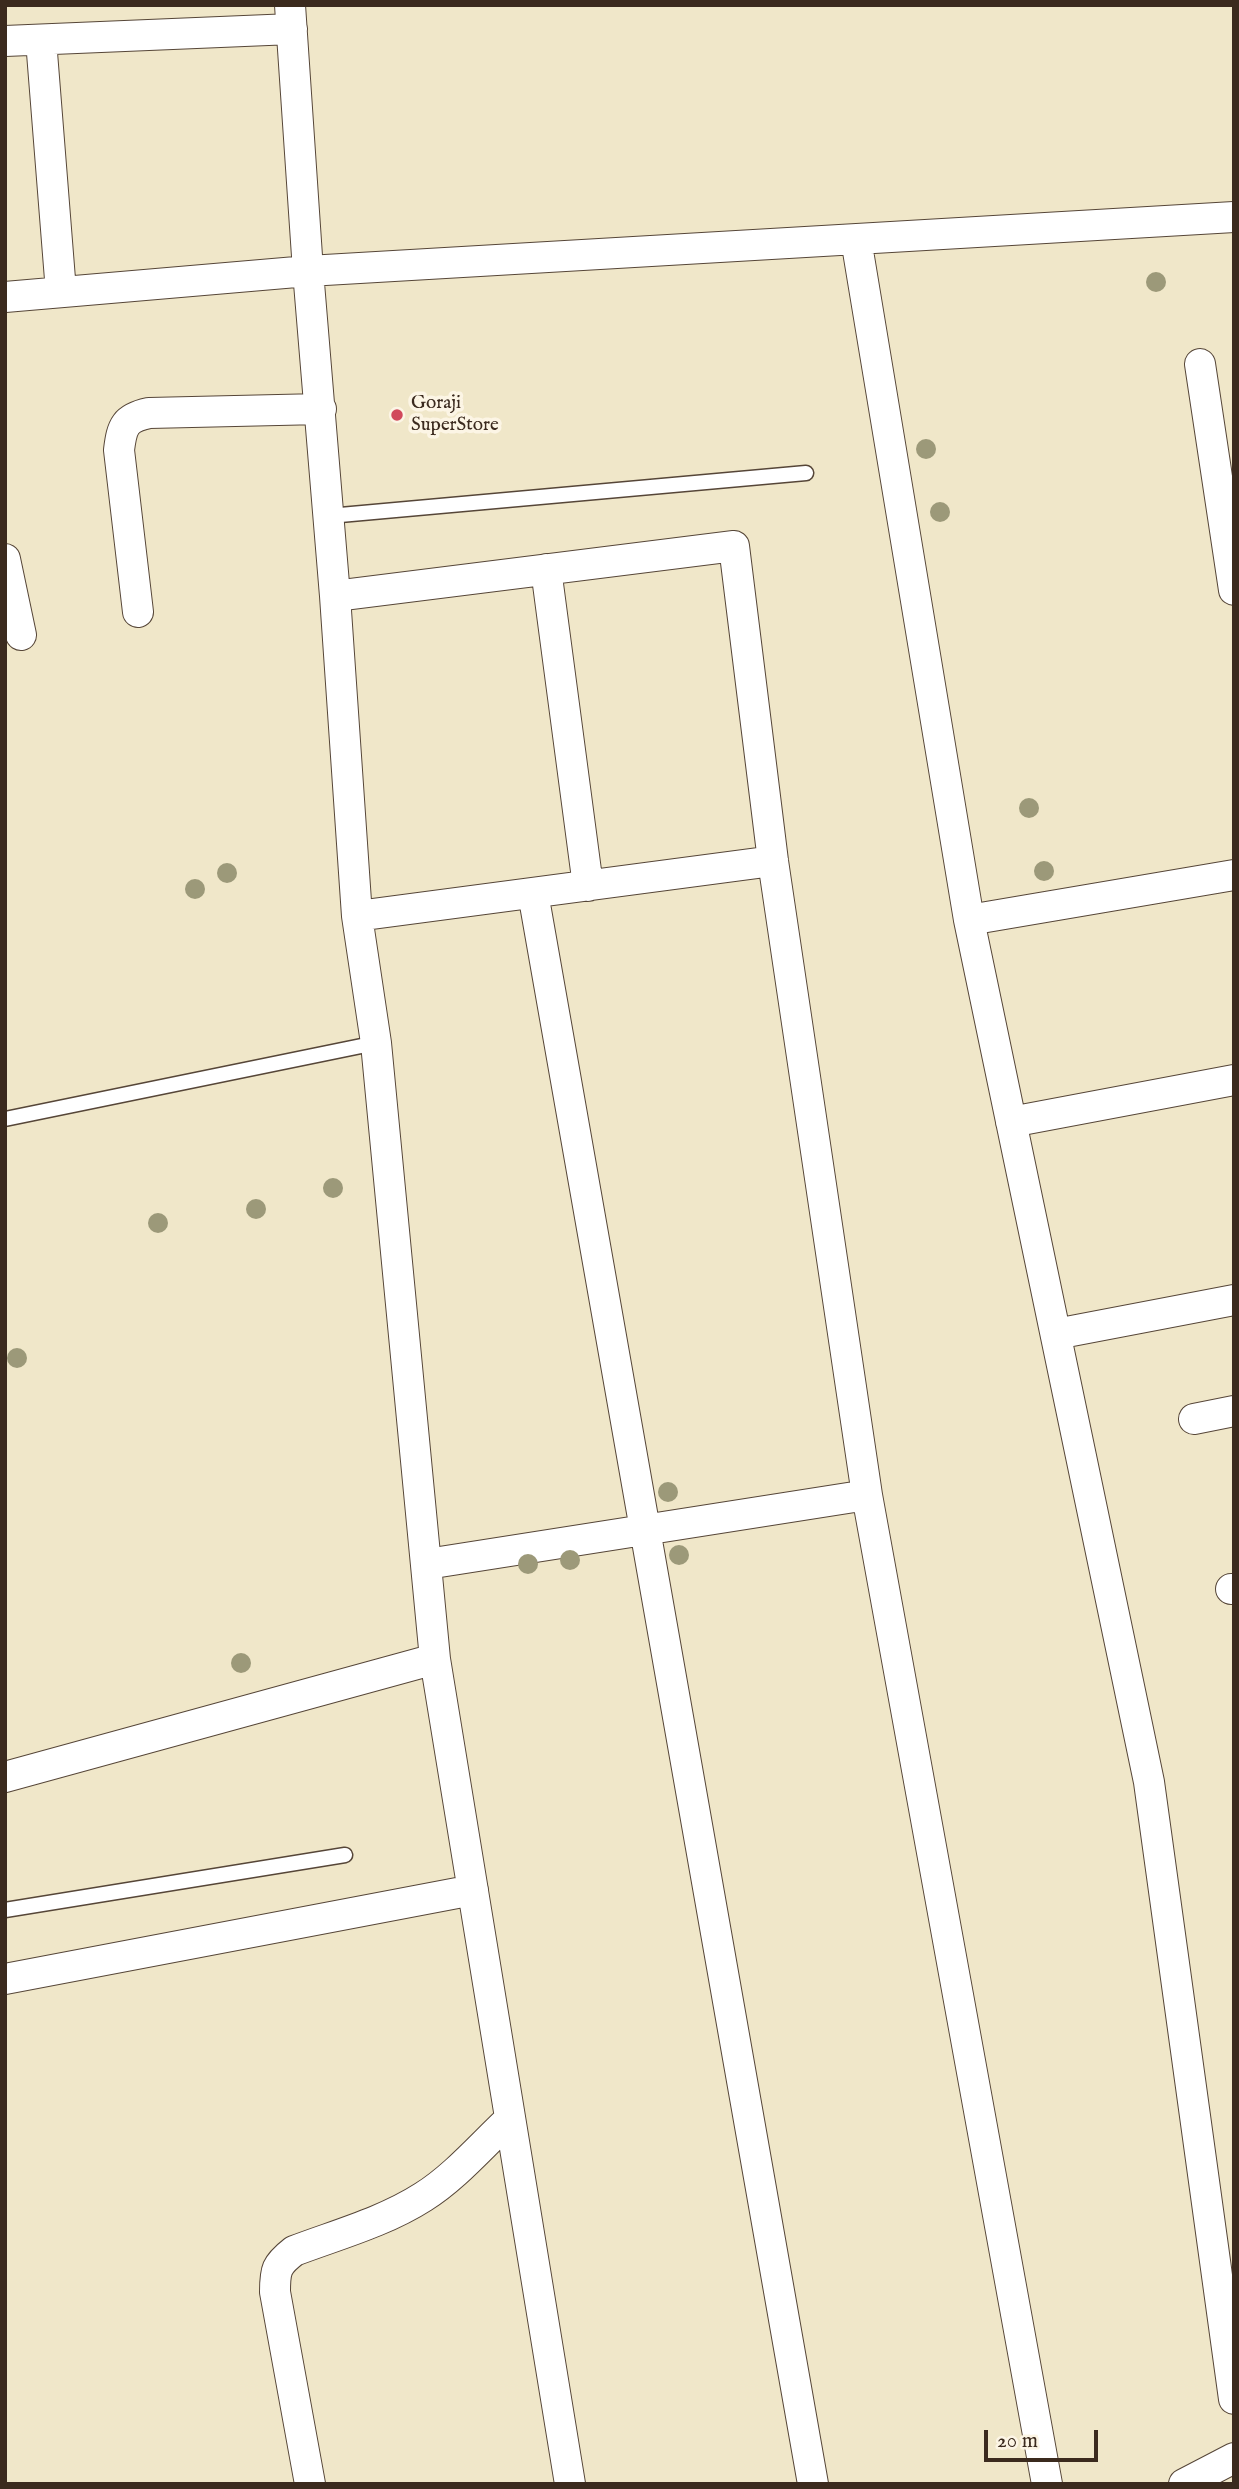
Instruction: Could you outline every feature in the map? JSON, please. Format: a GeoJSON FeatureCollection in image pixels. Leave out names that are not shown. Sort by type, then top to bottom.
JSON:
{"type":"FeatureCollection","features":[{"type":"Feature","properties":{"kind":"street"},"geometry":{"type":"LineString","coordinates":[[5,41],[291,17],[357,916],[376,1043],[435,1659],[570,2484]]}},
{"type":"Feature","properties":{"kind":"street"},"geometry":{"type":"LineString","coordinates":[[41,40],[61,292]]}},
{"type":"Feature","properties":{"kind":"street"},"geometry":{"type":"LineString","coordinates":[[5,297],[308,271],[1234,217]]}},
{"type":"Feature","properties":{"kind":"street"},"geometry":{"type":"LineString","coordinates":[[856,239],[969,920],[1149,1782],[1234,2399]]}},
{"type":"Feature","properties":{"kind":"street"},"geometry":{"type":"LineString","coordinates":[[1200,364],[1234,590]]}},
{"type":"Feature","properties":{"kind":"street"},"geometry":{"type":"LineString","coordinates":[[138,612],[119,450],[122,430],[133,416],[149,413],[321,409]]}},
{"type":"Feature","properties":{"kind":"street"},"geometry":{"type":"LineString","coordinates":[[335,596],[734,546],[773,862],[867,1495],[1047,2484]]}},
{"type":"Feature","properties":{"kind":"street"},"geometry":{"type":"LineString","coordinates":[[546,569],[588,886]]}},
{"type":"Feature","properties":{"kind":"street"},"geometry":{"type":"LineString","coordinates":[[7,572],[21,635]]}},
{"type":"Feature","properties":{"kind":"street"},"geometry":{"type":"LineString","coordinates":[[357,916],[773,862]]}},
{"type":"Feature","properties":{"kind":"street"},"geometry":{"type":"LineString","coordinates":[[969,920],[1234,875]]}},
{"type":"Feature","properties":{"kind":"street"},"geometry":{"type":"LineString","coordinates":[[533,893],[813,2484]]}},
{"type":"Feature","properties":{"kind":"street"},"geometry":{"type":"LineString","coordinates":[[1011,1122],[1234,1080]]}},
{"type":"Feature","properties":{"kind":"street"},"geometry":{"type":"LineString","coordinates":[[1056,1335],[1234,1300]]}},
{"type":"Feature","properties":{"kind":"street"},"geometry":{"type":"LineString","coordinates":[[1194,1419],[1234,1411]]}},
{"type":"Feature","properties":{"kind":"street"},"geometry":{"type":"LineString","coordinates":[[427,1564],[867,1495]]}},
{"type":"Feature","properties":{"kind":"street"},"geometry":{"type":"LineString","coordinates":[[5,1777],[435,1659]]}},
{"type":"Feature","properties":{"kind":"street"},"geometry":{"type":"LineString","coordinates":[[5,1979],[473,1890]]}},
{"type":"Feature","properties":{"kind":"street"},"geometry":{"type":"LineString","coordinates":[[310,2484],[275,2292],[275,2274],[280,2262],[294,2252],[403,2209],[424,2196],[449,2177],[510,2119]]}},
{"type":"Feature","properties":{"kind":"street"},"geometry":{"type":"LineString","coordinates":[[1184,2484],[1234,2458]]}},
{"type":"Feature","properties":{"kind":"lane"},"geometry":{"type":"LineString","coordinates":[[329,516],[806,473]]}},
{"type":"Feature","properties":{"kind":"lane"},"geometry":{"type":"LineString","coordinates":[[5,1119],[376,1043]]}},
{"type":"Feature","properties":{"kind":"lane"},"geometry":{"type":"LineString","coordinates":[[5,1910],[345,1855]]}},
{"type":"Feature","properties":{"kind":"place","name":"Goraji SuperStore"},"geometry":{"type":"Point","coordinates":[397,415]}}]}
